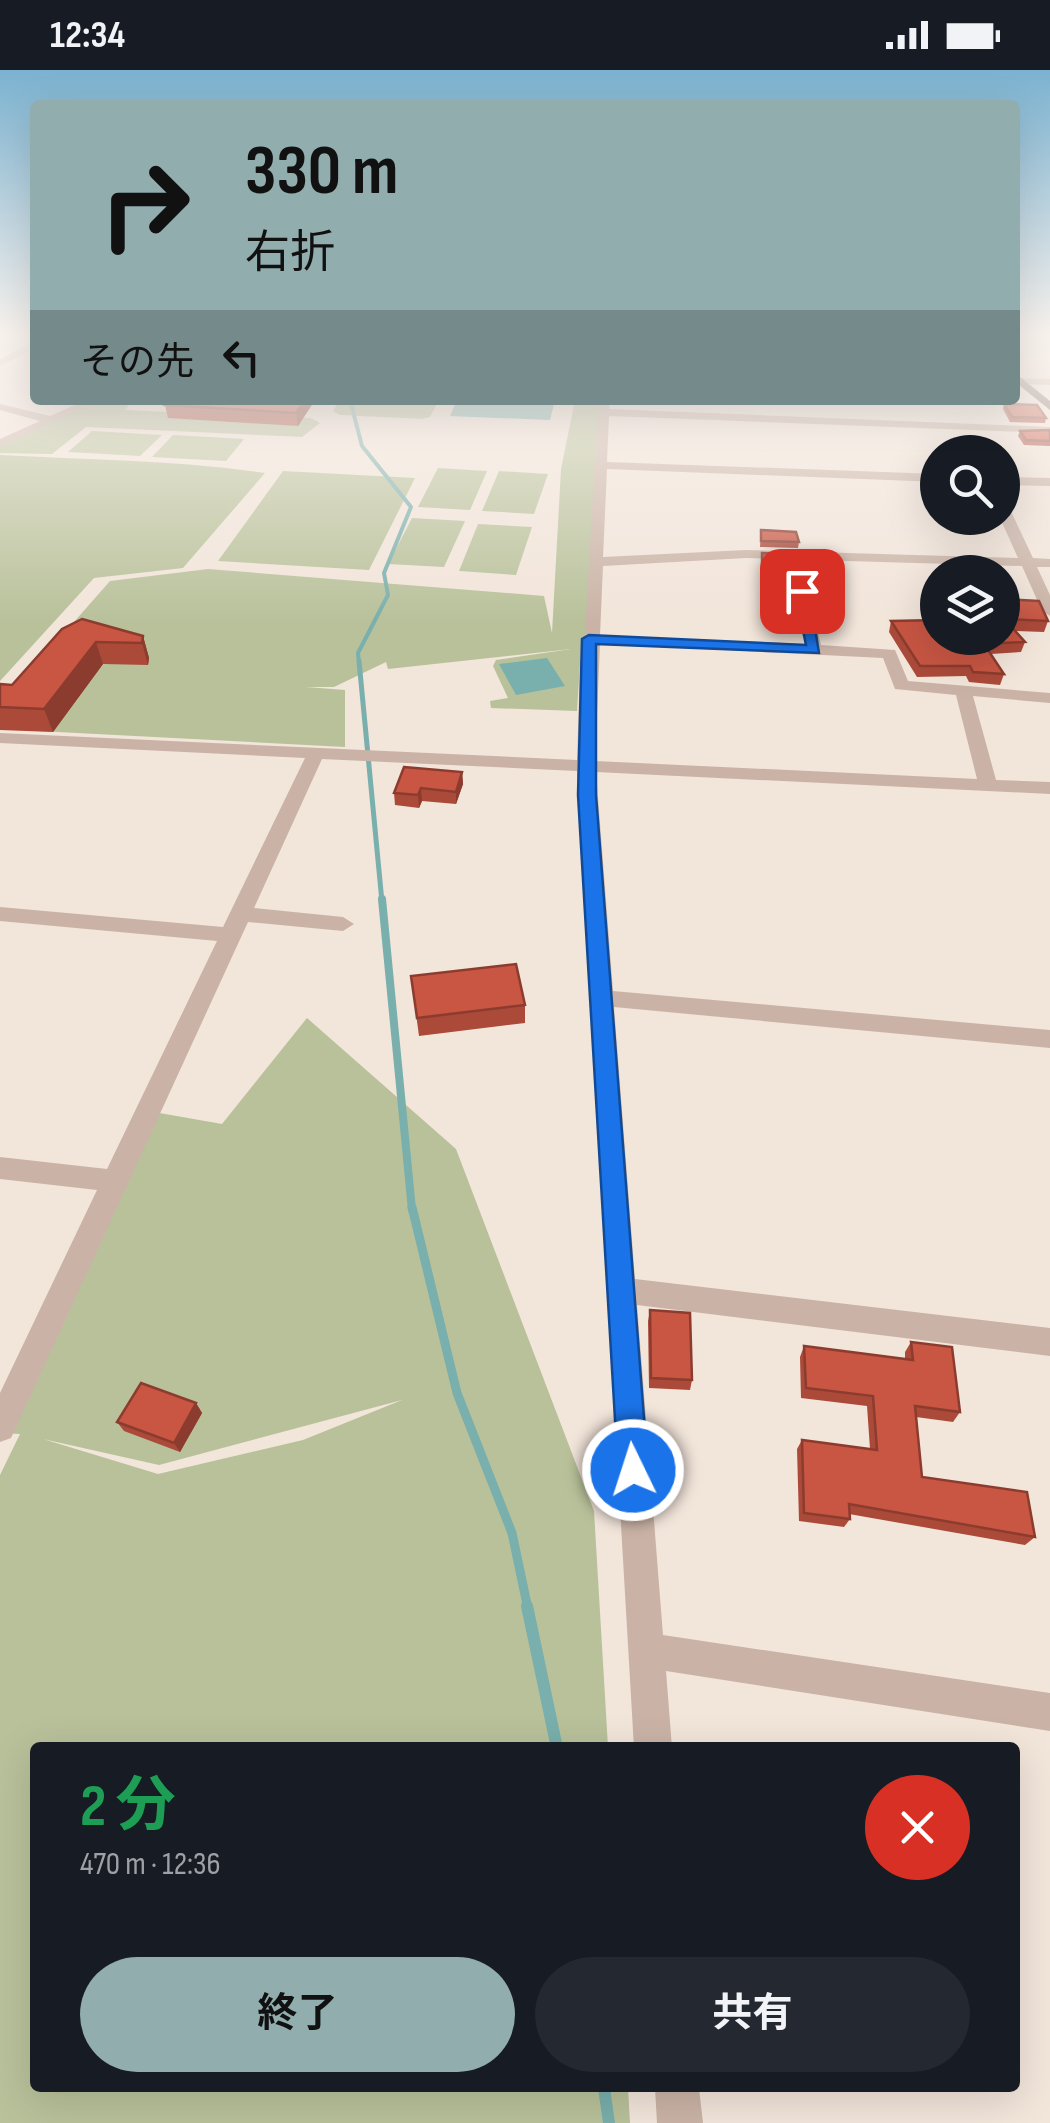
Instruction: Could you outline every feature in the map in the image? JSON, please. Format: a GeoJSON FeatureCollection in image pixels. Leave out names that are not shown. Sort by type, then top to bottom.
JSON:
{"type":"FeatureCollection","features":[{"type":"Feature","properties":{"kind":"street"},"geometry":{"type":"LineString","coordinates":[[0,443],[24,431]]}},
{"type":"Feature","properties":{"kind":"street"},"geometry":{"type":"LineString","coordinates":[[602,431],[589,639],[586,766],[652,1742]]}},
{"type":"Feature","properties":{"kind":"street"},"geometry":{"type":"LineString","coordinates":[[601,465],[920,477]]}},
{"type":"Feature","properties":{"kind":"street"},"geometry":{"type":"LineString","coordinates":[[1020,481],[1050,482]]}},
{"type":"Feature","properties":{"kind":"street"},"geometry":{"type":"LineString","coordinates":[[1015,535],[1050,611]]}},
{"type":"Feature","properties":{"kind":"street"},"geometry":{"type":"LineString","coordinates":[[593,562],[746,554],[1050,563]]}},
{"type":"Feature","properties":{"kind":"street"},"geometry":{"type":"LineString","coordinates":[[802,591],[814,650]]}},
{"type":"Feature","properties":{"kind":"street"},"geometry":{"type":"LineString","coordinates":[[589,639],[889,654],[901,685],[1050,698]]}},
{"type":"Feature","properties":{"kind":"street"},"geometry":{"type":"LineString","coordinates":[[962,690],[988,784]]}},
{"type":"Feature","properties":{"kind":"street"},"geometry":{"type":"LineString","coordinates":[[0,738],[1050,788]]}},
{"type":"Feature","properties":{"kind":"street"},"geometry":{"type":"LineString","coordinates":[[0,1427],[316,753]]}},
{"type":"Feature","properties":{"kind":"street"},"geometry":{"type":"LineString","coordinates":[[0,914],[235,924],[343,924]]}},
{"type":"Feature","properties":{"kind":"street"},"geometry":{"type":"LineString","coordinates":[[600,998],[1050,1039]]}},
{"type":"Feature","properties":{"kind":"street"},"geometry":{"type":"LineString","coordinates":[[0,1168],[115,1181]]}},
{"type":"Feature","properties":{"kind":"street"},"geometry":{"type":"LineString","coordinates":[[620,1290],[1050,1342]]}},
{"type":"Feature","properties":{"kind":"street"},"geometry":{"type":"LineString","coordinates":[[646,1650],[1050,1712]]}},
{"type":"Feature","properties":{"kind":"street"},"geometry":{"type":"LineString","coordinates":[[677,2092],[680,2123]]}},
{"type":"Feature","properties":{"kind":"green space"},"geometry":{"type":"Polygon","coordinates":[[[29,431],[81,431],[52,454],[0,453],[0,444],[29,431]]]}},
{"type":"Feature","properties":{"kind":"green space"},"geometry":{"type":"Polygon","coordinates":[[[92,431],[162,435],[140,456],[68,452],[92,431]]]}},
{"type":"Feature","properties":{"kind":"green space"},"geometry":{"type":"Polygon","coordinates":[[[168,431],[310,431],[302,437],[168,431]]]}},
{"type":"Feature","properties":{"kind":"green space"},"geometry":{"type":"Polygon","coordinates":[[[569,431],[600,431],[589,647],[581,649],[577,711],[491,708],[490,701],[508,698],[493,666],[496,660],[571,649],[388,669],[386,662],[334,687],[306,687],[345,690],[345,747],[0,729],[8,697],[110,581],[208,569],[544,596],[552,633],[561,469],[569,431]]]}},
{"type":"Feature","properties":{"kind":"green space"},"geometry":{"type":"Polygon","coordinates":[[[173,435],[244,439],[226,461],[152,457],[173,435]]]}},
{"type":"Feature","properties":{"kind":"green space"},"geometry":{"type":"Polygon","coordinates":[[[0,455],[166,463],[265,473],[183,568],[94,578],[0,681],[0,455]]]}},
{"type":"Feature","properties":{"kind":"green space"},"geometry":{"type":"Polygon","coordinates":[[[438,468],[487,471],[470,510],[418,507],[438,468]]]}},
{"type":"Feature","properties":{"kind":"green space"},"geometry":{"type":"Polygon","coordinates":[[[283,471],[415,478],[369,570],[218,561],[283,471]]]}},
{"type":"Feature","properties":{"kind":"green space"},"geometry":{"type":"Polygon","coordinates":[[[499,471],[548,474],[534,514],[482,511],[499,471]]]}},
{"type":"Feature","properties":{"kind":"green space"},"geometry":{"type":"Polygon","coordinates":[[[412,518],[465,521],[444,567],[388,564],[412,518]]]}},
{"type":"Feature","properties":{"kind":"green space"},"geometry":{"type":"Polygon","coordinates":[[[478,524],[532,527],[516,575],[459,571],[478,524]]]}},
{"type":"Feature","properties":{"kind":"green space"},"geometry":{"type":"Polygon","coordinates":[[[307,1018],[456,1149],[594,1511],[608,1742],[30,1742],[30,2092],[628,2092],[630,2123],[0,2123],[0,1475],[20,1434],[0,1433],[148,1111],[222,1124],[307,1018]],[[402,1400],[159,1465],[43,1439],[158,1474],[303,1440],[402,1400]]]}},
{"type":"Feature","properties":{"kind":"water"},"geometry":{"type":"Polygon","coordinates":[[[547,658],[565,686],[516,695],[499,664],[547,658]]]}},
{"type":"Feature","properties":{"kind":"building"},"geometry":{"type":"Polygon","coordinates":[[[1020,431],[1050,431],[1050,441],[1026,440],[1020,431]]]}},
{"type":"Feature","properties":{"kind":"building"},"geometry":{"type":"Polygon","coordinates":[[[761,530],[796,532],[799,542],[761,541],[761,530]]]}},
{"type":"Feature","properties":{"kind":"building"},"geometry":{"type":"Polygon","coordinates":[[[762,553],[803,555],[806,566],[762,563],[762,553]]]}},
{"type":"Feature","properties":{"kind":"building"},"geometry":{"type":"Polygon","coordinates":[[[1020,600],[1039,601],[1048,621],[1020,620],[1020,600]]]}},
{"type":"Feature","properties":{"kind":"building"},"geometry":{"type":"Polygon","coordinates":[[[82,619],[143,636],[142,643],[96,642],[44,709],[0,707],[0,684],[12,685],[62,629],[82,619]]]}},
{"type":"Feature","properties":{"kind":"building"},"geometry":{"type":"Polygon","coordinates":[[[920,620],[920,655],[991,655],[1004,674],[973,672],[970,666],[920,666],[891,621],[920,620]]]}},
{"type":"Feature","properties":{"kind":"building"},"geometry":{"type":"Polygon","coordinates":[[[404,767],[462,772],[456,792],[421,788],[418,795],[394,793],[404,767]]]}},
{"type":"Feature","properties":{"kind":"building"},"geometry":{"type":"Polygon","coordinates":[[[516,964],[525,1005],[417,1018],[411,976],[516,964]]]}},
{"type":"Feature","properties":{"kind":"building"},"geometry":{"type":"Polygon","coordinates":[[[650,1310],[690,1313],[692,1380],[651,1378],[650,1310]]]}},
{"type":"Feature","properties":{"kind":"building"},"geometry":{"type":"Polygon","coordinates":[[[911,1342],[952,1347],[960,1412],[915,1406],[922,1477],[1027,1492],[1035,1537],[849,1504],[850,1519],[804,1513],[802,1440],[877,1450],[873,1396],[806,1388],[804,1346],[913,1360],[911,1342]]]}},
{"type":"Feature","properties":{"kind":"building"},"geometry":{"type":"Polygon","coordinates":[[[141,1383],[196,1403],[174,1443],[117,1422],[141,1383]]]}},
{"type":"Feature","properties":{"kind":"waterway"},"geometry":{"type":"LineString","coordinates":[[358,431],[362,446],[411,507],[384,573],[388,595],[358,653],[359,663]]}},
{"type":"Feature","properties":{"kind":"waterway"},"geometry":{"type":"LineString","coordinates":[[359,661],[382,902]]}},
{"type":"Feature","properties":{"kind":"waterway"},"geometry":{"type":"LineString","coordinates":[[382,899],[412,1210]]}},
{"type":"Feature","properties":{"kind":"waterway"},"geometry":{"type":"LineString","coordinates":[[412,1207],[457,1393],[512,1533],[528,1609]]}},
{"type":"Feature","properties":{"kind":"waterway"},"geometry":{"type":"LineString","coordinates":[[527,1606],[556,1742]]}},
{"type":"Feature","properties":{"kind":"waterway"},"geometry":{"type":"LineString","coordinates":[[605,2092],[609,2123]]}},
{"type":"Feature","properties":{"kind":"route"},"geometry":{"type":"LineString","coordinates":[[633,1470],[587,795],[589,639],[814,650],[802,591]]}}]}
